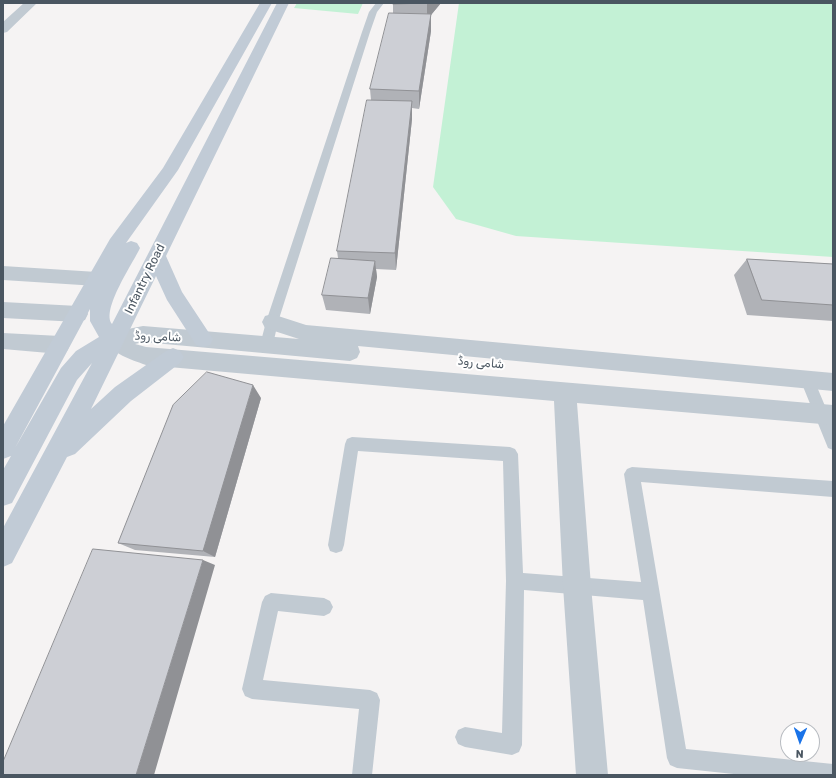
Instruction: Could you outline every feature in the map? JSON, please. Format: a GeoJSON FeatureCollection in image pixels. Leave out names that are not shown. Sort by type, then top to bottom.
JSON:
{"type":"FeatureCollection","features":[{"type":"Feature","properties":{"kind":"main road"},"geometry":{"type":"LineString","coordinates":[[3,494],[72,368],[89,352],[115,339],[103,329],[99,314],[101,308],[170,170],[266,3]]}},
{"type":"Feature","properties":{"kind":"main road","name":"Infantry Road"},"geometry":{"type":"LineString","coordinates":[[3,554],[115,339],[284,3]]}},
{"type":"Feature","properties":{"kind":"main road"},"geometry":{"type":"LineString","coordinates":[[3,448],[98,279],[116,244],[170,170]]}},
{"type":"Feature","properties":{"kind":"main road"},"geometry":{"type":"LineString","coordinates":[[156,255],[174,295],[203,339]]}},
{"type":"Feature","properties":{"kind":"main road"},"geometry":{"type":"LineString","coordinates":[[49,465],[73,439],[103,411],[173,357]]}},
{"type":"Feature","properties":{"kind":"street"},"geometry":{"type":"LineString","coordinates":[[3,29],[31,3]]}},
{"type":"Feature","properties":{"kind":"street"},"geometry":{"type":"LineString","coordinates":[[3,273],[98,279]]}},
{"type":"Feature","properties":{"kind":"street"},"geometry":{"type":"LineString","coordinates":[[3,310],[78,314]]}},
{"type":"Feature","properties":{"kind":"street","name":"شامی روڈ"},"geometry":{"type":"LineString","coordinates":[[272,322],[306,333],[833,382]]}},
{"type":"Feature","properties":{"kind":"street","name":"شامی روڈ"},"geometry":{"type":"LineString","coordinates":[[115,339],[143,334],[543,368],[635,374],[665,366]]}},
{"type":"Feature","properties":{"kind":"street","name":"شامی روڈ"},"geometry":{"type":"LineString","coordinates":[[115,339],[122,346],[136,353],[173,357],[827,414]]}},
{"type":"Feature","properties":{"kind":"street"},"geometry":{"type":"LineString","coordinates":[[3,341],[60,345]]}},
{"type":"Feature","properties":{"kind":"street"},"geometry":{"type":"LineString","coordinates":[[543,368],[555,390],[577,586],[592,775]]}},
{"type":"Feature","properties":{"kind":"lane"},"geometry":{"type":"LineString","coordinates":[[267,345],[272,322],[366,32],[373,12],[380,3]]}},
{"type":"Feature","properties":{"kind":"lane"},"geometry":{"type":"LineString","coordinates":[[807,379],[827,414],[833,443]]}},
{"type":"Feature","properties":{"kind":"lane"},"geometry":{"type":"LineString","coordinates":[[336,545],[352,444],[510,454],[515,581],[512,745],[466,737]]}},
{"type":"Feature","properties":{"kind":"lane"},"geometry":{"type":"LineString","coordinates":[[833,489],[632,474],[676,758],[833,774]]}},
{"type":"Feature","properties":{"kind":"lane"},"geometry":{"type":"LineString","coordinates":[[515,581],[650,592]]}},
{"type":"Feature","properties":{"kind":"lane"},"geometry":{"type":"LineString","coordinates":[[324,607],[271,602],[252,689],[370,700],[362,775]]}},
{"type":"Feature","properties":{"kind":"green space"},"geometry":{"type":"Polygon","coordinates":[[[297,3],[363,3],[358,14],[294,8],[297,3]]]}},
{"type":"Feature","properties":{"kind":"green space"},"geometry":{"type":"Polygon","coordinates":[[[459,3],[833,3],[833,257],[516,236],[456,219],[433,187],[459,3]]]}},
{"type":"Feature","properties":{"kind":"building"},"geometry":{"type":"Polygon","coordinates":[[[393,3],[427,3],[393,4],[393,3]]]}},
{"type":"Feature","properties":{"kind":"building"},"geometry":{"type":"Polygon","coordinates":[[[389,13],[431,14],[419,91],[370,89],[389,13]]]}},
{"type":"Feature","properties":{"kind":"building"},"geometry":{"type":"Polygon","coordinates":[[[367,100],[412,101],[395,253],[337,251],[367,100]]]}},
{"type":"Feature","properties":{"kind":"building"},"geometry":{"type":"Polygon","coordinates":[[[331,258],[375,261],[368,298],[322,295],[331,258]]]}},
{"type":"Feature","properties":{"kind":"building"},"geometry":{"type":"Polygon","coordinates":[[[747,259],[833,264],[833,305],[762,300],[747,259]]]}},
{"type":"Feature","properties":{"kind":"building"},"geometry":{"type":"Polygon","coordinates":[[[207,372],[253,385],[203,551],[118,543],[173,405],[207,372]]]}},
{"type":"Feature","properties":{"kind":"building"},"geometry":{"type":"Polygon","coordinates":[[[93,549],[203,560],[136,775],[3,775],[3,762],[93,549]]]}}]}
